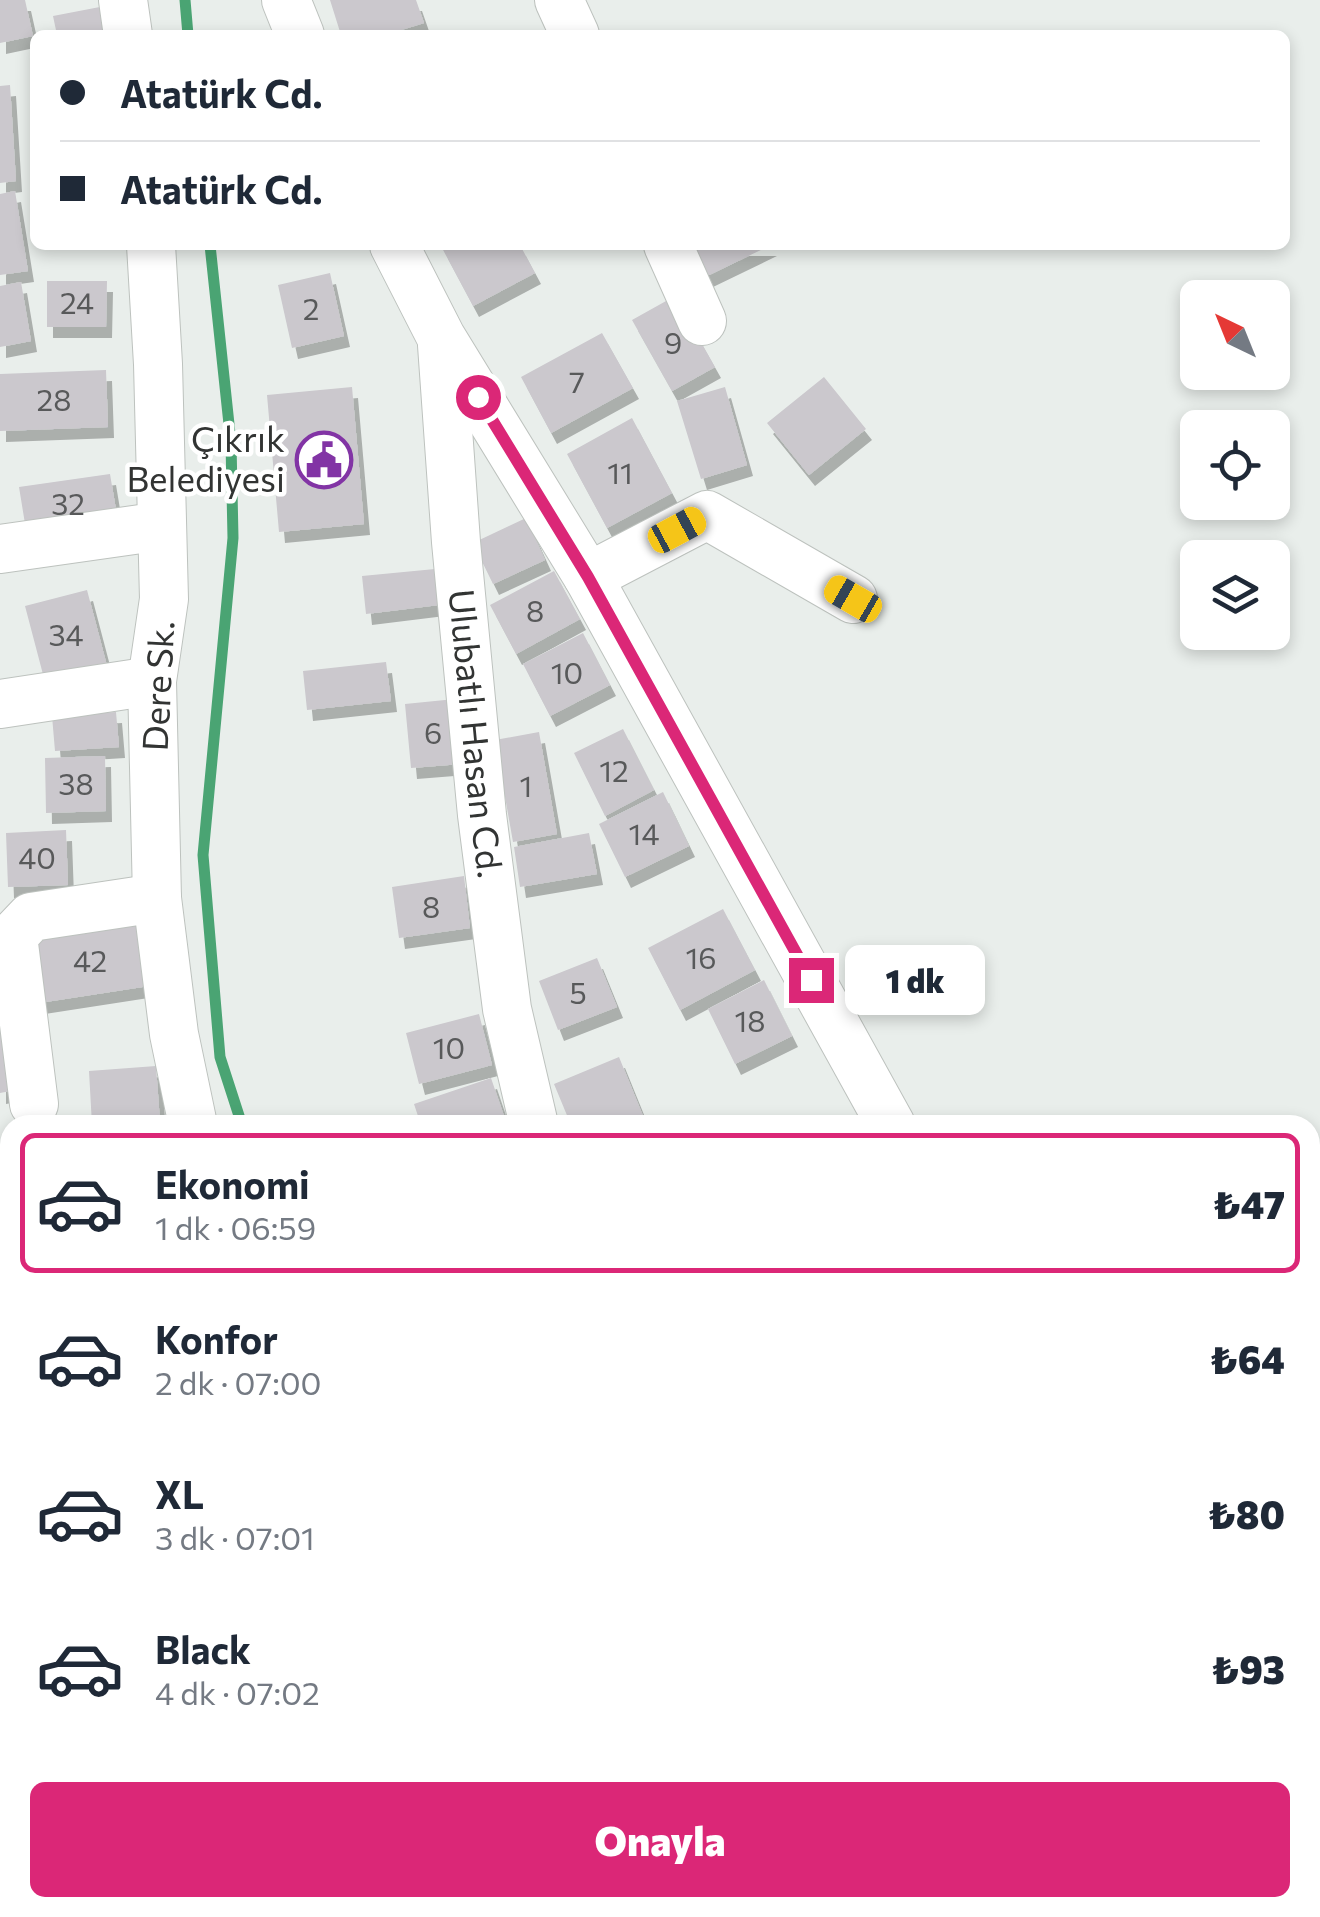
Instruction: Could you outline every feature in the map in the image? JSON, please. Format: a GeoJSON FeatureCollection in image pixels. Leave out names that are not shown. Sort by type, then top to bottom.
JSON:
{"type":"FeatureCollection","features":[{"type":"Feature","properties":{"kind":"street"},"geometry":{"type":"LineString","coordinates":[[123,0],[127,30]]}},
{"type":"Feature","properties":{"kind":"street"},"geometry":{"type":"LineString","coordinates":[[286,0],[298,30]]}},
{"type":"Feature","properties":{"kind":"street"},"geometry":{"type":"LineString","coordinates":[[559,0],[573,30]]}},
{"type":"Feature","properties":{"kind":"street","name":"Dere Sk."},"geometry":{"type":"LineString","coordinates":[[151,250],[164,599],[152,681],[157,898],[174,1034],[190,1115]]}},
{"type":"Feature","properties":{"kind":"street"},"geometry":{"type":"LineString","coordinates":[[397,250],[441,337],[588,577],[885,1115]]}},
{"type":"Feature","properties":{"kind":"street"},"geometry":{"type":"LineString","coordinates":[[670,250],[702,321]]}},
{"type":"Feature","properties":{"kind":"street","name":"Ulubatlı Hasan Cd."},"geometry":{"type":"LineString","coordinates":[[441,337],[482,815],[507,1009],[532,1115]]}},
{"type":"Feature","properties":{"kind":"street"},"geometry":{"type":"LineString","coordinates":[[588,577],[707,514],[853,599]]}},
{"type":"Feature","properties":{"kind":"street"},"geometry":{"type":"LineString","coordinates":[[0,549],[162,526]]}},
{"type":"Feature","properties":{"kind":"street"},"geometry":{"type":"LineString","coordinates":[[0,704],[152,681]]}},
{"type":"Feature","properties":{"kind":"street"},"geometry":{"type":"LineString","coordinates":[[34,1104],[13,936],[31,917],[157,898]]}},
{"type":"Feature","properties":{"kind":"building"},"geometry":{"type":"Polygon","coordinates":[[[0,0],[25,0],[30,37],[0,43],[0,0]]]}},
{"type":"Feature","properties":{"kind":"building"},"geometry":{"type":"Polygon","coordinates":[[[330,0],[416,0],[424,23],[401,30],[339,30],[330,0]]]}},
{"type":"Feature","properties":{"kind":"building"},"geometry":{"type":"Polygon","coordinates":[[[105,6],[110,30],[56,30],[53,16],[105,6]]]}},
{"type":"Feature","properties":{"kind":"building"},"geometry":{"type":"Polygon","coordinates":[[[10,85],[16,181],[0,183],[0,86],[10,85]]]}},
{"type":"Feature","properties":{"kind":"building"},"geometry":{"type":"Polygon","coordinates":[[[15,191],[28,271],[0,275],[0,194],[15,191]]]}},
{"type":"Feature","properties":{"kind":"building"},"geometry":{"type":"Polygon","coordinates":[[[443,250],[523,250],[535,273],[473,306],[443,250]]]}},
{"type":"Feature","properties":{"kind":"building"},"geometry":{"type":"Polygon","coordinates":[[[692,250],[761,250],[705,277],[692,250]]]}},
{"type":"Feature","properties":{"kind":"building"},"geometry":{"type":"Polygon","coordinates":[[[330,273],[344,336],[292,348],[278,285],[330,273]]]}},
{"type":"Feature","properties":{"kind":"building"},"geometry":{"type":"Polygon","coordinates":[[[47,281],[107,281],[106,327],[47,327],[47,281]]]}},
{"type":"Feature","properties":{"kind":"building"},"geometry":{"type":"Polygon","coordinates":[[[21,282],[31,341],[0,347],[0,286],[21,282]]]}},
{"type":"Feature","properties":{"kind":"building"},"geometry":{"type":"Polygon","coordinates":[[[675,296],[715,367],[672,391],[632,320],[675,296]]]}},
{"type":"Feature","properties":{"kind":"building"},"geometry":{"type":"Polygon","coordinates":[[[602,333],[633,388],[551,433],[521,377],[602,333]]]}},
{"type":"Feature","properties":{"kind":"building"},"geometry":{"type":"Polygon","coordinates":[[[106,370],[108,427],[0,431],[0,374],[106,370]]]}},
{"type":"Feature","properties":{"kind":"building"},"geometry":{"type":"Polygon","coordinates":[[[824,377],[866,429],[809,475],[767,423],[824,377]]]}},
{"type":"Feature","properties":{"kind":"building"},"geometry":{"type":"Polygon","coordinates":[[[352,387],[364,524],[279,532],[267,395],[352,387]]]}},
{"type":"Feature","properties":{"kind":"building"},"geometry":{"type":"Polygon","coordinates":[[[725,387],[747,465],[701,479],[677,401],[725,387]]]}},
{"type":"Feature","properties":{"kind":"building"},"geometry":{"type":"Polygon","coordinates":[[[632,418],[672,493],[607,528],[567,454],[632,418]]]}},
{"type":"Feature","properties":{"kind":"building"},"geometry":{"type":"Polygon","coordinates":[[[110,474],[118,522],[27,536],[19,487],[110,474]]]}},
{"type":"Feature","properties":{"kind":"building"},"geometry":{"type":"Polygon","coordinates":[[[526,518],[545,560],[493,584],[473,543],[526,518]]]}},
{"type":"Feature","properties":{"kind":"building"},"geometry":{"type":"Polygon","coordinates":[[[435,569],[439,605],[366,614],[362,576],[435,569]]]}},
{"type":"Feature","properties":{"kind":"building"},"geometry":{"type":"Polygon","coordinates":[[[554,571],[580,619],[516,654],[490,605],[554,571]]]}},
{"type":"Feature","properties":{"kind":"building"},"geometry":{"type":"Polygon","coordinates":[[[87,590],[107,666],[45,682],[25,606],[87,590]]]}},
{"type":"Feature","properties":{"kind":"building"},"geometry":{"type":"Polygon","coordinates":[[[583,633],[610,685],[550,716],[523,664],[583,633]]]}},
{"type":"Feature","properties":{"kind":"building"},"geometry":{"type":"Polygon","coordinates":[[[386,662],[391,701],[307,710],[303,671],[386,662]]]}},
{"type":"Feature","properties":{"kind":"building"},"geometry":{"type":"Polygon","coordinates":[[[455,699],[461,764],[411,768],[405,704],[455,699]]]}},
{"type":"Feature","properties":{"kind":"building"},"geometry":{"type":"Polygon","coordinates":[[[116,712],[119,747],[55,751],[52,716],[116,712]]]}},
{"type":"Feature","properties":{"kind":"building"},"geometry":{"type":"Polygon","coordinates":[[[623,729],[654,790],[605,816],[574,753],[623,729]]]}},
{"type":"Feature","properties":{"kind":"building"},"geometry":{"type":"Polygon","coordinates":[[[539,732],[557,834],[513,842],[495,740],[539,732]]]}},
{"type":"Feature","properties":{"kind":"building"},"geometry":{"type":"Polygon","coordinates":[[[105,756],[106,811],[46,813],[45,758],[105,756]]]}},
{"type":"Feature","properties":{"kind":"building"},"geometry":{"type":"Polygon","coordinates":[[[663,792],[689,846],[625,877],[599,824],[663,792]]]}},
{"type":"Feature","properties":{"kind":"building"},"geometry":{"type":"Polygon","coordinates":[[[66,830],[68,885],[8,887],[6,833],[66,830]]]}},
{"type":"Feature","properties":{"kind":"building"},"geometry":{"type":"Polygon","coordinates":[[[589,833],[597,874],[520,887],[514,847],[589,833]]]}},
{"type":"Feature","properties":{"kind":"building"},"geometry":{"type":"Polygon","coordinates":[[[464,876],[470,928],[399,938],[392,887],[464,876]]]}},
{"type":"Feature","properties":{"kind":"building"},"geometry":{"type":"Polygon","coordinates":[[[723,909],[755,970],[680,1010],[648,948],[723,909]]]}},
{"type":"Feature","properties":{"kind":"building"},"geometry":{"type":"Polygon","coordinates":[[[140,921],[149,986],[39,1003],[29,938],[140,921]]]}},
{"type":"Feature","properties":{"kind":"building"},"geometry":{"type":"Polygon","coordinates":[[[597,958],[617,1007],[558,1030],[539,981],[597,958]]]}},
{"type":"Feature","properties":{"kind":"building"},"geometry":{"type":"Polygon","coordinates":[[[764,980],[792,1036],[735,1064],[708,1009],[764,980]]]}},
{"type":"Feature","properties":{"kind":"building"},"geometry":{"type":"Polygon","coordinates":[[[479,1014],[492,1065],[419,1084],[406,1033],[479,1014]]]}},
{"type":"Feature","properties":{"kind":"building"},"geometry":{"type":"Polygon","coordinates":[[[0,1018],[21,1089],[0,1093],[0,1018]]]}},
{"type":"Feature","properties":{"kind":"building"},"geometry":{"type":"Polygon","coordinates":[[[619,1057],[643,1115],[567,1115],[554,1084],[619,1057]]]}},
{"type":"Feature","properties":{"kind":"building"},"geometry":{"type":"Polygon","coordinates":[[[156,1066],[160,1115],[91,1115],[89,1071],[156,1066]]]}},
{"type":"Feature","properties":{"kind":"building"},"geometry":{"type":"Polygon","coordinates":[[[491,1078],[504,1115],[418,1115],[414,1104],[491,1078]]]}},
{"type":"Feature","properties":{"kind":"waterway"},"geometry":{"type":"LineString","coordinates":[[185,0],[188,30]]}},
{"type":"Feature","properties":{"kind":"waterway"},"geometry":{"type":"LineString","coordinates":[[211,250],[231,443],[233,538],[203,855],[220,1057],[239,1115]]}},
{"type":"Feature","properties":{"kind":"place","name":"Çıkrık Belediyesi"},"geometry":{"type":"Point","coordinates":[324,460]}},
{"type":"Feature","properties":{"kind":"route"},"geometry":{"type":"LineString","coordinates":[[478,397],[588,577],[811,980]]}}]}
